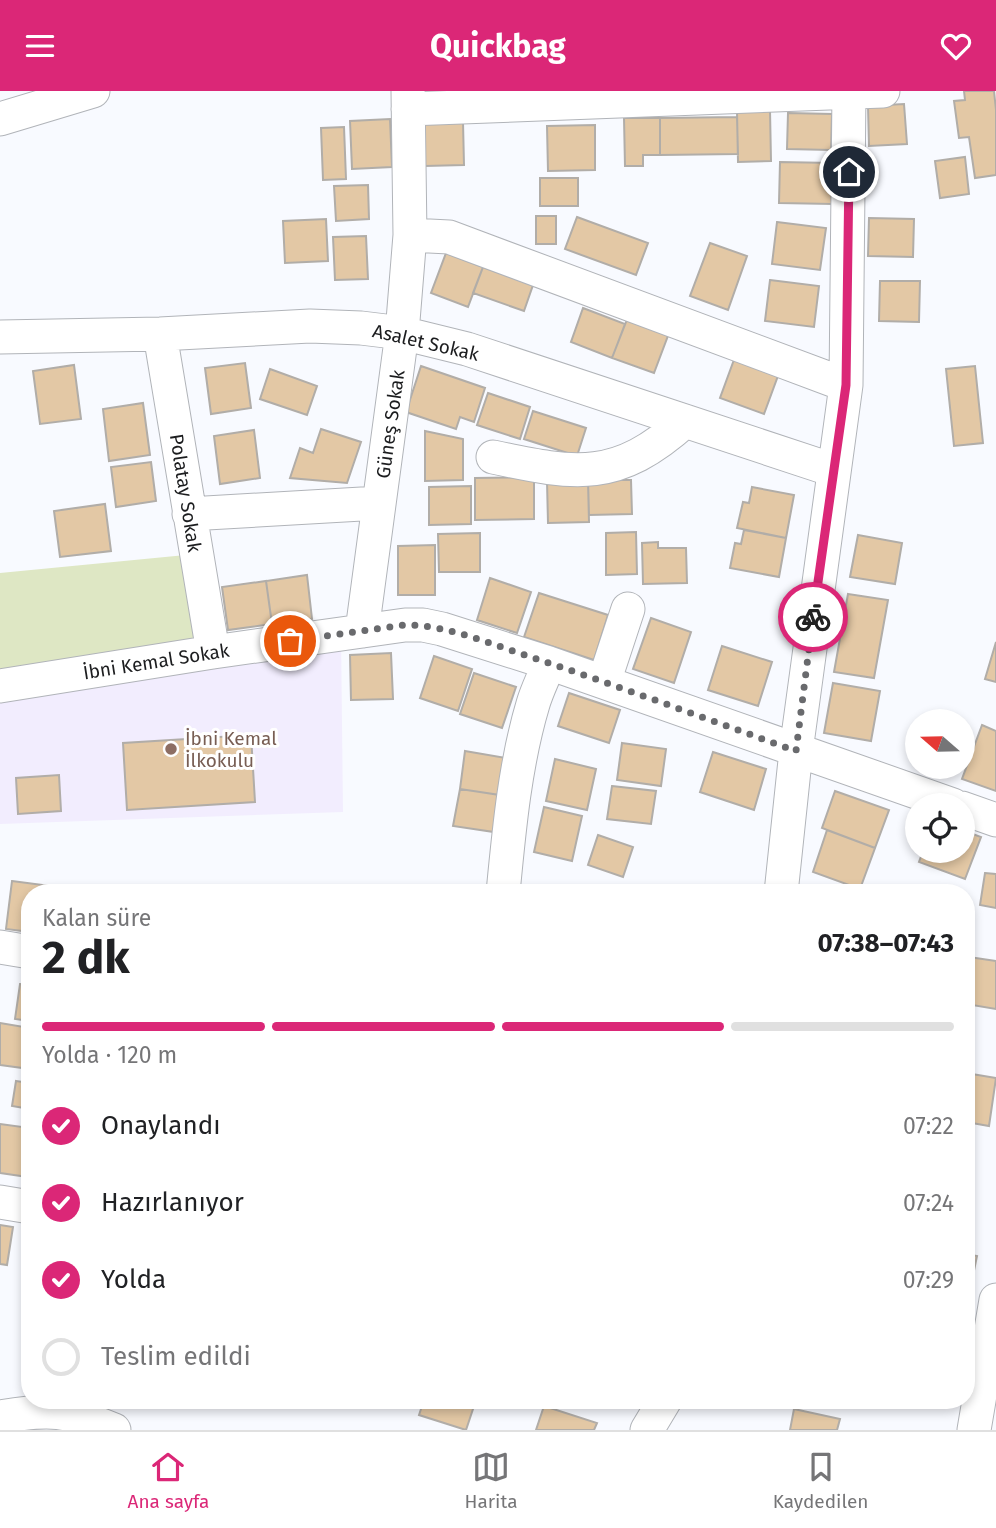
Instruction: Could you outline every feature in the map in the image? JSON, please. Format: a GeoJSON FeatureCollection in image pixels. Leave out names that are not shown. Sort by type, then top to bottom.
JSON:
{"type":"FeatureCollection","features":[{"type":"Feature","properties":{"kind":"street"},"geometry":{"type":"LineString","coordinates":[[0,119],[93,91]]}},
{"type":"Feature","properties":{"kind":"street"},"geometry":{"type":"LineString","coordinates":[[408,100],[883,91]]}},
{"type":"Feature","properties":{"kind":"street"},"geometry":{"type":"LineString","coordinates":[[782,884],[796,751],[846,385],[849,92]]}},
{"type":"Feature","properties":{"kind":"street","name":"Güneş Sokak"},"geometry":{"type":"LineString","coordinates":[[362,631],[402,333],[410,235],[408,100]]}},
{"type":"Feature","properties":{"kind":"street"},"geometry":{"type":"LineString","coordinates":[[410,235],[449,237],[846,385]]}},
{"type":"Feature","properties":{"kind":"street","name":"Asalet Sokak"},"geometry":{"type":"LineString","coordinates":[[0,337],[160,334],[310,326],[402,333],[467,349],[833,470]]}},
{"type":"Feature","properties":{"kind":"street","name":"Polatay Sokak"},"geometry":{"type":"LineString","coordinates":[[160,334],[213,652]]}},
{"type":"Feature","properties":{"kind":"street"},"geometry":{"type":"LineString","coordinates":[[493,457],[534,466],[599,469],[643,454],[685,421]]}},
{"type":"Feature","properties":{"kind":"street"},"geometry":{"type":"LineString","coordinates":[[189,514],[379,503]]}},
{"type":"Feature","properties":{"kind":"street"},"geometry":{"type":"LineString","coordinates":[[604,682],[628,609]]}},
{"type":"Feature","properties":{"kind":"street","name":"İbni Kemal Sokak"},"geometry":{"type":"LineString","coordinates":[[0,686],[213,652],[423,625],[464,635],[549,663],[918,793]]}},
{"type":"Feature","properties":{"kind":"street"},"geometry":{"type":"LineString","coordinates":[[504,884],[508,833],[521,761],[533,704],[549,663]]}},
{"type":"Feature","properties":{"kind":"street"},"geometry":{"type":"LineString","coordinates":[[975,813],[996,820]]}},
{"type":"Feature","properties":{"kind":"street"},"geometry":{"type":"LineString","coordinates":[[0,947],[21,950]]}},
{"type":"Feature","properties":{"kind":"street"},"geometry":{"type":"LineString","coordinates":[[0,1202],[21,1206]]}},
{"type":"Feature","properties":{"kind":"street"},"geometry":{"type":"LineString","coordinates":[[974,1430],[991,1358],[996,1300]]}},
{"type":"Feature","properties":{"kind":"street"},"geometry":{"type":"LineString","coordinates":[[647,1430],[660,1409]]}},
{"type":"Feature","properties":{"kind":"street"},"geometry":{"type":"LineString","coordinates":[[0,1417],[36,1411],[56,1411],[114,1430]]}},
{"type":"Feature","properties":{"kind":"shaded area","name":"İbni Kemal İlkokulu"},"geometry":{"type":"Polygon","coordinates":[[[341,634],[343,812],[0,824],[0,686],[341,634]]]}},
{"type":"Feature","properties":{"kind":"green space"},"geometry":{"type":"Polygon","coordinates":[[[196,554],[213,652],[0,686],[0,573],[196,554]]]}},
{"type":"Feature","properties":{"kind":"building"},"geometry":{"type":"Polygon","coordinates":[[[964,91],[994,91],[996,175],[975,178],[969,137],[959,138],[954,101],[965,100],[964,91]]]}},
{"type":"Feature","properties":{"kind":"building"},"geometry":{"type":"Polygon","coordinates":[[[904,104],[907,144],[869,146],[868,106],[904,104]]]}},
{"type":"Feature","properties":{"kind":"building"},"geometry":{"type":"Polygon","coordinates":[[[770,110],[771,161],[738,162],[737,111],[770,110]]]}},
{"type":"Feature","properties":{"kind":"building"},"geometry":{"type":"Polygon","coordinates":[[[788,113],[832,114],[831,150],[787,149],[788,113]]]}},
{"type":"Feature","properties":{"kind":"building"},"geometry":{"type":"Polygon","coordinates":[[[737,117],[738,154],[660,155],[660,118],[737,117]]]}},
{"type":"Feature","properties":{"kind":"building"},"geometry":{"type":"Polygon","coordinates":[[[624,118],[660,118],[660,155],[643,155],[643,166],[625,166],[624,118]]]}},
{"type":"Feature","properties":{"kind":"building"},"geometry":{"type":"Polygon","coordinates":[[[390,119],[392,167],[352,169],[350,121],[390,119]]]}},
{"type":"Feature","properties":{"kind":"building"},"geometry":{"type":"Polygon","coordinates":[[[463,122],[464,165],[425,166],[424,123],[463,122]]]}},
{"type":"Feature","properties":{"kind":"building"},"geometry":{"type":"Polygon","coordinates":[[[595,125],[595,170],[548,171],[547,126],[595,125]]]}},
{"type":"Feature","properties":{"kind":"building"},"geometry":{"type":"Polygon","coordinates":[[[344,127],[346,179],[323,180],[321,128],[344,127]]]}},
{"type":"Feature","properties":{"kind":"building"},"geometry":{"type":"Polygon","coordinates":[[[965,157],[969,194],[940,198],[935,161],[965,157]]]}},
{"type":"Feature","properties":{"kind":"building"},"geometry":{"type":"Polygon","coordinates":[[[780,162],[833,163],[833,204],[779,203],[780,162]]]}},
{"type":"Feature","properties":{"kind":"building"},"geometry":{"type":"Polygon","coordinates":[[[540,178],[578,178],[578,206],[540,206],[540,178]]]}},
{"type":"Feature","properties":{"kind":"building"},"geometry":{"type":"Polygon","coordinates":[[[368,185],[369,219],[336,221],[334,186],[368,185]]]}},
{"type":"Feature","properties":{"kind":"building"},"geometry":{"type":"Polygon","coordinates":[[[536,216],[556,216],[556,244],[536,244],[536,216]]]}},
{"type":"Feature","properties":{"kind":"building"},"geometry":{"type":"Polygon","coordinates":[[[577,217],[648,243],[636,275],[565,249],[577,217]]]}},
{"type":"Feature","properties":{"kind":"building"},"geometry":{"type":"Polygon","coordinates":[[[869,218],[914,219],[913,257],[868,256],[869,218]]]}},
{"type":"Feature","properties":{"kind":"building"},"geometry":{"type":"Polygon","coordinates":[[[326,219],[328,261],[285,263],[283,221],[326,219]]]}},
{"type":"Feature","properties":{"kind":"building"},"geometry":{"type":"Polygon","coordinates":[[[777,222],[826,228],[820,270],[772,264],[777,222]]]}},
{"type":"Feature","properties":{"kind":"building"},"geometry":{"type":"Polygon","coordinates":[[[366,236],[368,279],[335,280],[333,237],[366,236]]]}},
{"type":"Feature","properties":{"kind":"building"},"geometry":{"type":"Polygon","coordinates":[[[710,243],[747,256],[728,310],[690,296],[710,243]]]}},
{"type":"Feature","properties":{"kind":"building"},"geometry":{"type":"Polygon","coordinates":[[[446,253],[483,267],[468,307],[431,293],[446,253]]]}},
{"type":"Feature","properties":{"kind":"building"},"geometry":{"type":"Polygon","coordinates":[[[483,267],[533,285],[524,311],[473,293],[483,267]]]}},
{"type":"Feature","properties":{"kind":"building"},"geometry":{"type":"Polygon","coordinates":[[[770,280],[819,286],[814,327],[765,321],[770,280]]]}},
{"type":"Feature","properties":{"kind":"building"},"geometry":{"type":"Polygon","coordinates":[[[880,281],[920,281],[919,322],[879,321],[880,281]]]}},
{"type":"Feature","properties":{"kind":"building"},"geometry":{"type":"Polygon","coordinates":[[[583,308],[625,324],[612,358],[571,342],[583,308]]]}},
{"type":"Feature","properties":{"kind":"building"},"geometry":{"type":"Polygon","coordinates":[[[628,317],[669,333],[654,373],[612,358],[628,317]]]}},
{"type":"Feature","properties":{"kind":"building"},"geometry":{"type":"Polygon","coordinates":[[[735,357],[779,373],[764,414],[720,398],[735,357]]]}},
{"type":"Feature","properties":{"kind":"building"},"geometry":{"type":"Polygon","coordinates":[[[245,363],[251,408],[211,414],[205,368],[245,363]]]}},
{"type":"Feature","properties":{"kind":"building"},"geometry":{"type":"Polygon","coordinates":[[[74,365],[81,419],[40,424],[33,371],[74,365]]]}},
{"type":"Feature","properties":{"kind":"building"},"geometry":{"type":"Polygon","coordinates":[[[421,366],[485,388],[474,422],[460,417],[456,429],[406,412],[421,366]]]}},
{"type":"Feature","properties":{"kind":"building"},"geometry":{"type":"Polygon","coordinates":[[[975,366],[983,443],[954,446],[946,369],[975,366]]]}},
{"type":"Feature","properties":{"kind":"building"},"geometry":{"type":"Polygon","coordinates":[[[270,369],[317,386],[307,415],[260,399],[270,369]]]}},
{"type":"Feature","properties":{"kind":"building"},"geometry":{"type":"Polygon","coordinates":[[[488,393],[530,407],[520,439],[477,425],[488,393]]]}},
{"type":"Feature","properties":{"kind":"building"},"geometry":{"type":"Polygon","coordinates":[[[143,403],[150,455],[109,461],[103,409],[143,403]]]}},
{"type":"Feature","properties":{"kind":"building"},"geometry":{"type":"Polygon","coordinates":[[[533,411],[586,428],[577,456],[524,439],[533,411]]]}},
{"type":"Feature","properties":{"kind":"building"},"geometry":{"type":"Polygon","coordinates":[[[321,429],[361,442],[347,483],[290,478],[300,448],[313,453],[321,429]]]}},
{"type":"Feature","properties":{"kind":"building"},"geometry":{"type":"Polygon","coordinates":[[[254,430],[260,478],[220,484],[214,436],[254,430]]]}},
{"type":"Feature","properties":{"kind":"building"},"geometry":{"type":"Polygon","coordinates":[[[425,431],[463,439],[463,480],[425,481],[425,431]]]}},
{"type":"Feature","properties":{"kind":"building"},"geometry":{"type":"Polygon","coordinates":[[[151,462],[156,501],[116,507],[111,467],[151,462]]]}},
{"type":"Feature","properties":{"kind":"building"},"geometry":{"type":"Polygon","coordinates":[[[534,477],[534,519],[475,520],[475,478],[534,477]]]}},
{"type":"Feature","properties":{"kind":"building"},"geometry":{"type":"Polygon","coordinates":[[[588,480],[631,480],[632,514],[589,515],[588,480]]]}},
{"type":"Feature","properties":{"kind":"building"},"geometry":{"type":"Polygon","coordinates":[[[588,480],[589,522],[548,523],[547,481],[588,480]]]}},
{"type":"Feature","properties":{"kind":"building"},"geometry":{"type":"Polygon","coordinates":[[[471,486],[471,524],[429,525],[429,487],[471,486]]]}},
{"type":"Feature","properties":{"kind":"building"},"geometry":{"type":"Polygon","coordinates":[[[752,487],[794,495],[786,538],[737,528],[743,502],[749,503],[752,487]]]}},
{"type":"Feature","properties":{"kind":"building"},"geometry":{"type":"Polygon","coordinates":[[[105,504],[111,551],[60,557],[54,511],[105,504]]]}},
{"type":"Feature","properties":{"kind":"building"},"geometry":{"type":"Polygon","coordinates":[[[744,530],[786,538],[779,577],[730,568],[735,543],[741,544],[744,530]]]}},
{"type":"Feature","properties":{"kind":"building"},"geometry":{"type":"Polygon","coordinates":[[[636,532],[637,574],[606,575],[606,533],[636,532]]]}},
{"type":"Feature","properties":{"kind":"building"},"geometry":{"type":"Polygon","coordinates":[[[480,533],[480,572],[439,572],[438,534],[480,533]]]}},
{"type":"Feature","properties":{"kind":"building"},"geometry":{"type":"Polygon","coordinates":[[[858,535],[902,543],[895,584],[850,577],[858,535]]]}},
{"type":"Feature","properties":{"kind":"building"},"geometry":{"type":"Polygon","coordinates":[[[658,542],[658,548],[686,548],[687,583],[643,584],[642,543],[658,542]]]}},
{"type":"Feature","properties":{"kind":"building"},"geometry":{"type":"Polygon","coordinates":[[[435,545],[435,595],[398,595],[398,546],[435,545]]]}},
{"type":"Feature","properties":{"kind":"building"},"geometry":{"type":"Polygon","coordinates":[[[307,575],[312,619],[272,624],[266,581],[307,575]]]}},
{"type":"Feature","properties":{"kind":"building"},"geometry":{"type":"Polygon","coordinates":[[[490,578],[531,592],[517,633],[477,620],[490,578]]]}},
{"type":"Feature","properties":{"kind":"building"},"geometry":{"type":"Polygon","coordinates":[[[266,581],[272,624],[228,630],[222,587],[266,581]]]}},
{"type":"Feature","properties":{"kind":"building"},"geometry":{"type":"Polygon","coordinates":[[[539,593],[608,615],[594,660],[524,637],[539,593]]]}},
{"type":"Feature","properties":{"kind":"building"},"geometry":{"type":"Polygon","coordinates":[[[848,594],[888,600],[874,678],[834,672],[848,594]]]}},
{"type":"Feature","properties":{"kind":"building"},"geometry":{"type":"Polygon","coordinates":[[[651,618],[691,632],[674,683],[633,669],[651,618]]]}},
{"type":"Feature","properties":{"kind":"building"},"geometry":{"type":"Polygon","coordinates":[[[996,642],[996,682],[985,679],[996,642]]]}},
{"type":"Feature","properties":{"kind":"building"},"geometry":{"type":"Polygon","coordinates":[[[722,646],[772,662],[758,706],[708,690],[722,646]]]}},
{"type":"Feature","properties":{"kind":"building"},"geometry":{"type":"Polygon","coordinates":[[[391,653],[393,699],[351,700],[350,655],[391,653]]]}},
{"type":"Feature","properties":{"kind":"building"},"geometry":{"type":"Polygon","coordinates":[[[434,656],[472,669],[458,711],[420,698],[434,656]]]}},
{"type":"Feature","properties":{"kind":"building"},"geometry":{"type":"Polygon","coordinates":[[[474,673],[516,687],[502,728],[460,714],[474,673]]]}},
{"type":"Feature","properties":{"kind":"building"},"geometry":{"type":"Polygon","coordinates":[[[833,683],[880,691],[871,741],[824,733],[833,683]]]}},
{"type":"Feature","properties":{"kind":"building"},"geometry":{"type":"Polygon","coordinates":[[[569,693],[620,710],[609,743],[558,726],[569,693]]]}},
{"type":"Feature","properties":{"kind":"building"},"geometry":{"type":"Polygon","coordinates":[[[982,725],[996,731],[996,791],[962,779],[975,779],[975,744],[982,725]]]}},
{"type":"Feature","properties":{"kind":"building"},"geometry":{"type":"Polygon","coordinates":[[[251,735],[255,802],[127,810],[123,743],[251,735]]]}},
{"type":"Feature","properties":{"kind":"building"},"geometry":{"type":"Polygon","coordinates":[[[622,743],[666,749],[661,786],[617,780],[622,743]]]}},
{"type":"Feature","properties":{"kind":"building"},"geometry":{"type":"Polygon","coordinates":[[[465,751],[506,758],[500,795],[460,789],[465,751]]]}},
{"type":"Feature","properties":{"kind":"building"},"geometry":{"type":"Polygon","coordinates":[[[713,752],[766,769],[754,810],[700,792],[713,752]]]}},
{"type":"Feature","properties":{"kind":"building"},"geometry":{"type":"Polygon","coordinates":[[[555,759],[596,769],[587,810],[546,801],[555,759]]]}},
{"type":"Feature","properties":{"kind":"building"},"geometry":{"type":"Polygon","coordinates":[[[59,775],[61,811],[18,814],[16,778],[59,775]]]}},
{"type":"Feature","properties":{"kind":"building"},"geometry":{"type":"Polygon","coordinates":[[[612,786],[656,791],[651,824],[607,819],[612,786]]]}},
{"type":"Feature","properties":{"kind":"building"},"geometry":{"type":"Polygon","coordinates":[[[460,789],[500,795],[494,832],[453,826],[460,789]]]}},
{"type":"Feature","properties":{"kind":"building"},"geometry":{"type":"Polygon","coordinates":[[[835,791],[889,810],[875,848],[822,828],[835,791]]]}},
{"type":"Feature","properties":{"kind":"building"},"geometry":{"type":"Polygon","coordinates":[[[544,807],[582,816],[572,861],[534,852],[544,807]]]}},
{"type":"Feature","properties":{"kind":"building"},"geometry":{"type":"Polygon","coordinates":[[[827,830],[875,848],[862,884],[846,884],[813,872],[827,830]]]}},
{"type":"Feature","properties":{"kind":"building"},"geometry":{"type":"Polygon","coordinates":[[[598,835],[633,847],[623,877],[588,865],[598,835]]]}},
{"type":"Feature","properties":{"kind":"building"},"geometry":{"type":"Polygon","coordinates":[[[975,835],[981,837],[975,853],[975,835]]]}},
{"type":"Feature","properties":{"kind":"building"},"geometry":{"type":"Polygon","coordinates":[[[922,863],[971,863],[965,879],[922,863]]]}},
{"type":"Feature","properties":{"kind":"building"},"geometry":{"type":"Polygon","coordinates":[[[985,873],[996,874],[996,908],[980,905],[985,873]]]}},
{"type":"Feature","properties":{"kind":"building"},"geometry":{"type":"Polygon","coordinates":[[[12,881],[35,884],[21,884],[21,931],[6,929],[12,881]]]}},
{"type":"Feature","properties":{"kind":"building"},"geometry":{"type":"Polygon","coordinates":[[[975,958],[996,961],[996,1009],[975,1006],[975,958]]]}},
{"type":"Feature","properties":{"kind":"building"},"geometry":{"type":"Polygon","coordinates":[[[20,984],[21,984],[21,1020],[15,1019],[20,984]]]}},
{"type":"Feature","properties":{"kind":"building"},"geometry":{"type":"Polygon","coordinates":[[[0,1023],[21,1026],[21,1068],[0,1065],[0,1023]]]}},
{"type":"Feature","properties":{"kind":"building"},"geometry":{"type":"Polygon","coordinates":[[[975,1074],[996,1078],[989,1126],[975,1124],[975,1074]]]}},
{"type":"Feature","properties":{"kind":"building"},"geometry":{"type":"Polygon","coordinates":[[[16,1081],[21,1082],[21,1108],[12,1106],[16,1081]]]}},
{"type":"Feature","properties":{"kind":"building"},"geometry":{"type":"Polygon","coordinates":[[[0,1124],[21,1127],[21,1176],[0,1173],[0,1124]]]}},
{"type":"Feature","properties":{"kind":"building"},"geometry":{"type":"Polygon","coordinates":[[[0,1225],[13,1227],[7,1265],[0,1264],[0,1225]]]}},
{"type":"Feature","properties":{"kind":"building"},"geometry":{"type":"Polygon","coordinates":[[[421,1409],[473,1409],[466,1430],[419,1415],[421,1409]]]}},
{"type":"Feature","properties":{"kind":"building"},"geometry":{"type":"Polygon","coordinates":[[[543,1409],[553,1409],[597,1423],[594,1430],[536,1430],[543,1409]]]}},
{"type":"Feature","properties":{"kind":"building"},"geometry":{"type":"Polygon","coordinates":[[[794,1409],[840,1419],[837,1430],[790,1430],[794,1409]]]}},
{"type":"Feature","properties":{"kind":"way so far"},"geometry":{"type":"LineString","coordinates":[[290,641],[405,625],[442,629],[549,663],[796,751],[813,617]]}},
{"type":"Feature","properties":{"kind":"place","name":"İbni Kemal İlkokulu"},"geometry":{"type":"Point","coordinates":[171,749]}},
{"type":"Feature","properties":{"kind":"route"},"geometry":{"type":"LineString","coordinates":[[813,617],[846,385],[849,172]]}}]}
